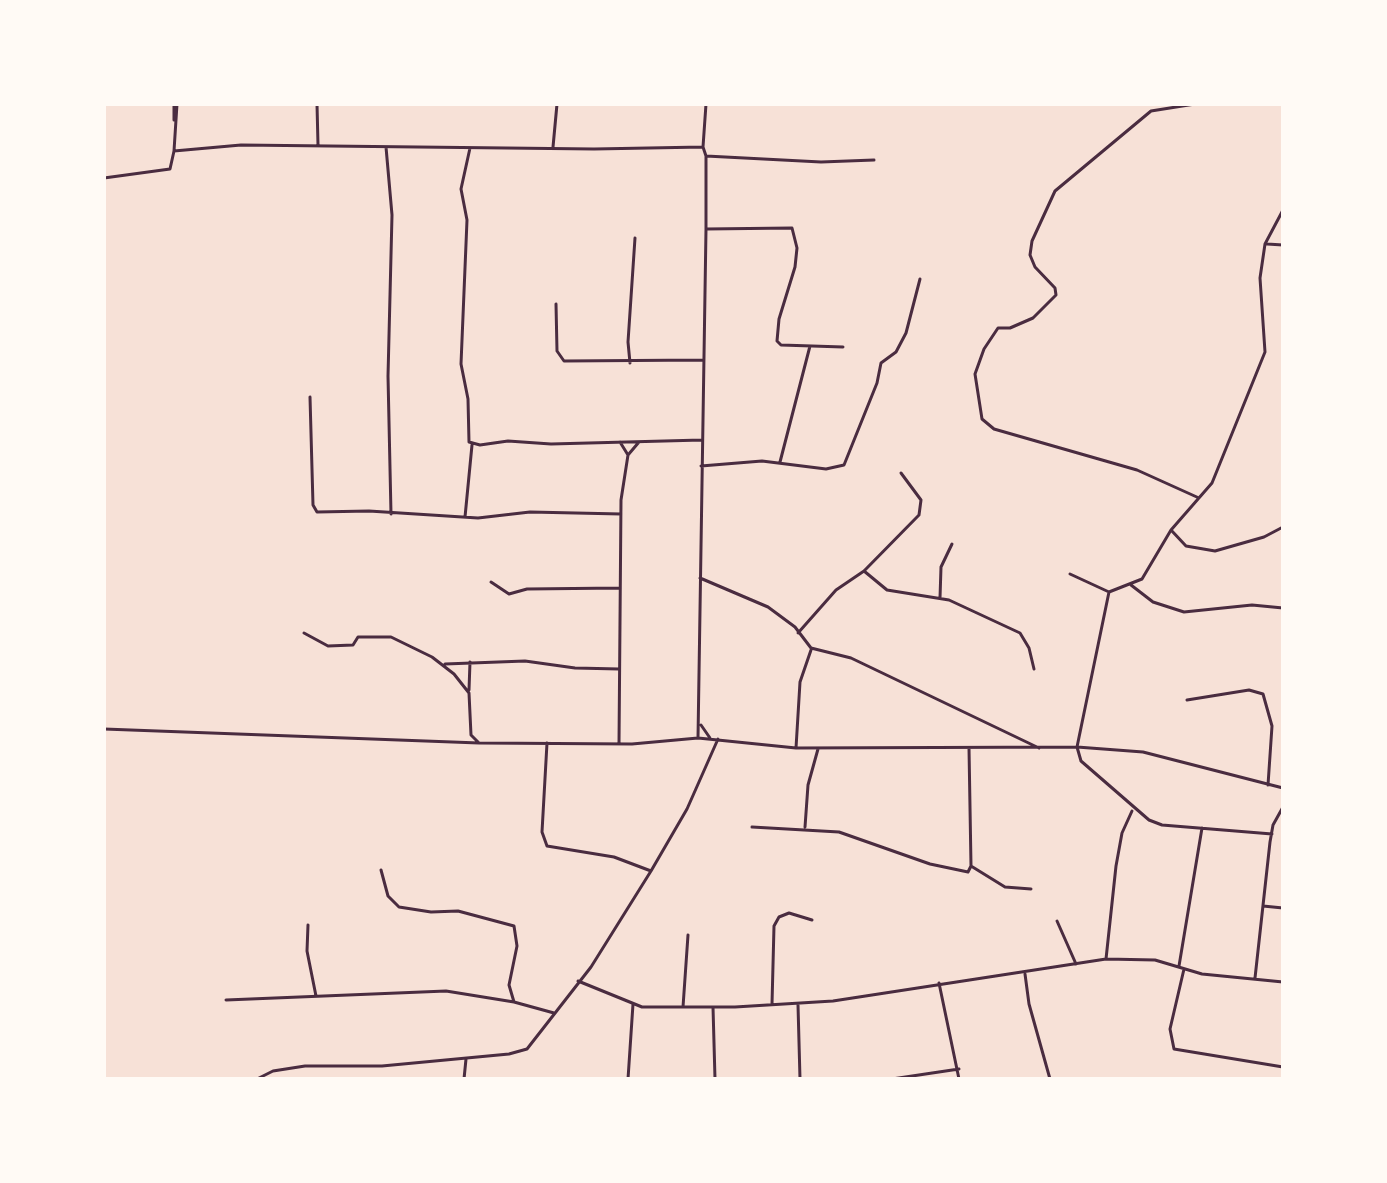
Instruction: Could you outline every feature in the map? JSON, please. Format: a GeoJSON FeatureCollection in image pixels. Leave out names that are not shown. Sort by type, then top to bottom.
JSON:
{"type":"FeatureCollection","features":[{"type":"Feature","properties":{"kind":"street"},"geometry":{"type":"LineString","coordinates":[[104,178],[170,169],[174,151],[175,104]]}},
{"type":"Feature","properties":{"kind":"street"},"geometry":{"type":"LineString","coordinates":[[317,104],[318,145]]}},
{"type":"Feature","properties":{"kind":"street"},"geometry":{"type":"LineString","coordinates":[[553,147],[557,104]]}},
{"type":"Feature","properties":{"kind":"street"},"geometry":{"type":"LineString","coordinates":[[698,738],[701,725],[697,697],[706,104]]}},
{"type":"Feature","properties":{"kind":"street"},"geometry":{"type":"LineString","coordinates":[[1195,104],[1151,111],[1055,191],[1032,241],[1030,255],[1035,267],[1055,288],[1056,295],[1033,318],[993,332],[975,374],[982,419],[994,429],[1137,470],[1199,498]]}},
{"type":"Feature","properties":{"kind":"street"},"geometry":{"type":"LineString","coordinates":[[174,151],[241,145],[703,147]]}},
{"type":"Feature","properties":{"kind":"street"},"geometry":{"type":"LineString","coordinates":[[386,147],[392,215],[388,376],[391,514]]}},
{"type":"Feature","properties":{"kind":"street"},"geometry":{"type":"LineString","coordinates":[[465,517],[473,444],[466,431],[468,399],[461,364],[467,220],[461,189],[470,148]]}},
{"type":"Feature","properties":{"kind":"street"},"geometry":{"type":"LineString","coordinates":[[706,156],[821,162],[874,160]]}},
{"type":"Feature","properties":{"kind":"street"},"geometry":{"type":"LineString","coordinates":[[1070,574],[1109,592],[1142,579],[1171,530],[1219,470],[1224,447],[1265,352],[1260,278],[1265,244],[1283,210]]}},
{"type":"Feature","properties":{"kind":"street"},"geometry":{"type":"LineString","coordinates":[[706,229],[792,228],[797,248],[795,267],[776,334],[781,345],[843,347]]}},
{"type":"Feature","properties":{"kind":"street"},"geometry":{"type":"LineString","coordinates":[[630,363],[628,342],[635,238]]}},
{"type":"Feature","properties":{"kind":"street"},"geometry":{"type":"LineString","coordinates":[[1265,244],[1283,245]]}},
{"type":"Feature","properties":{"kind":"street"},"geometry":{"type":"LineString","coordinates":[[701,466],[780,462],[826,469],[844,465],[877,383],[881,363],[896,352],[906,333],[920,279]]}},
{"type":"Feature","properties":{"kind":"street"},"geometry":{"type":"LineString","coordinates":[[556,304],[557,351],[562,359],[630,363],[703,360]]}},
{"type":"Feature","properties":{"kind":"street"},"geometry":{"type":"LineString","coordinates":[[780,462],[810,346]]}},
{"type":"Feature","properties":{"kind":"street"},"geometry":{"type":"LineString","coordinates":[[310,397],[315,509],[322,513],[358,511],[465,517],[530,512],[621,514]]}},
{"type":"Feature","properties":{"kind":"street"},"geometry":{"type":"LineString","coordinates":[[473,444],[702,440]]}},
{"type":"Feature","properties":{"kind":"street"},"geometry":{"type":"LineString","coordinates":[[620,442],[628,455]]}},
{"type":"Feature","properties":{"kind":"street"},"geometry":{"type":"LineString","coordinates":[[619,744],[621,514],[628,455],[639,442]]}},
{"type":"Feature","properties":{"kind":"street"},"geometry":{"type":"LineString","coordinates":[[798,633],[836,590],[864,571],[919,515],[921,500],[901,473]]}},
{"type":"Feature","properties":{"kind":"street"},"geometry":{"type":"LineString","coordinates":[[1171,530],[1186,546],[1207,552],[1264,537],[1283,527]]}},
{"type":"Feature","properties":{"kind":"street"},"geometry":{"type":"LineString","coordinates":[[940,598],[941,567],[952,544]]}},
{"type":"Feature","properties":{"kind":"street"},"geometry":{"type":"LineString","coordinates":[[864,571],[887,590],[940,598],[1020,633],[1029,648],[1034,669]]}},
{"type":"Feature","properties":{"kind":"street"},"geometry":{"type":"LineString","coordinates":[[699,578],[749,596],[785,619],[811,648],[851,658],[1039,748]]}},
{"type":"Feature","properties":{"kind":"street"},"geometry":{"type":"LineString","coordinates":[[491,582],[509,594],[527,589],[620,588]]}},
{"type":"Feature","properties":{"kind":"street"},"geometry":{"type":"LineString","coordinates":[[1130,584],[1153,602],[1184,612],[1252,605],[1283,608]]}},
{"type":"Feature","properties":{"kind":"street"},"geometry":{"type":"LineString","coordinates":[[1109,592],[1077,747],[1088,770],[1133,810],[1162,825],[1272,834]]}},
{"type":"Feature","properties":{"kind":"street"},"geometry":{"type":"LineString","coordinates":[[304,633],[319,643],[336,646],[353,645],[358,637],[391,637],[442,665],[469,693]]}},
{"type":"Feature","properties":{"kind":"street"},"geometry":{"type":"LineString","coordinates":[[796,748],[800,682],[811,648]]}},
{"type":"Feature","properties":{"kind":"street"},"geometry":{"type":"LineString","coordinates":[[470,662],[471,735],[479,743]]}},
{"type":"Feature","properties":{"kind":"street"},"geometry":{"type":"LineString","coordinates":[[442,665],[542,662],[575,668],[619,669]]}},
{"type":"Feature","properties":{"kind":"street"},"geometry":{"type":"LineString","coordinates":[[1187,700],[1249,690],[1263,694],[1272,726],[1268,785]]}},
{"type":"Feature","properties":{"kind":"street"},"geometry":{"type":"LineString","coordinates":[[701,725],[711,739]]}},
{"type":"Feature","properties":{"kind":"street"},"geometry":{"type":"LineString","coordinates":[[104,729],[479,743],[619,744],[698,738],[796,748],[1077,747],[1143,752],[1283,788]]}},
{"type":"Feature","properties":{"kind":"street"},"geometry":{"type":"LineString","coordinates":[[257,1079],[273,1071],[305,1066],[382,1066],[466,1059],[527,1049],[591,967],[651,871],[687,809],[718,739]]}},
{"type":"Feature","properties":{"kind":"street"},"geometry":{"type":"LineString","coordinates":[[547,743],[542,832],[547,846],[614,857],[651,871]]}},
{"type":"Feature","properties":{"kind":"street"},"geometry":{"type":"LineString","coordinates":[[805,827],[808,785],[819,748]]}},
{"type":"Feature","properties":{"kind":"street"},"geometry":{"type":"LineString","coordinates":[[752,827],[805,827],[821,833],[843,832],[960,872],[968,872],[971,866],[969,748]]}},
{"type":"Feature","properties":{"kind":"street"},"geometry":{"type":"LineString","coordinates":[[1255,978],[1272,834],[1283,807]]}},
{"type":"Feature","properties":{"kind":"street"},"geometry":{"type":"LineString","coordinates":[[1106,959],[1116,866],[1122,833],[1133,810]]}},
{"type":"Feature","properties":{"kind":"street"},"geometry":{"type":"LineString","coordinates":[[1179,966],[1202,828]]}},
{"type":"Feature","properties":{"kind":"street"},"geometry":{"type":"LineString","coordinates":[[971,866],[1005,887],[1031,889]]}},
{"type":"Feature","properties":{"kind":"street"},"geometry":{"type":"LineString","coordinates":[[381,870],[388,896],[399,907],[431,912],[458,911],[514,926],[517,946],[509,985],[514,1002]]}},
{"type":"Feature","properties":{"kind":"street"},"geometry":{"type":"LineString","coordinates":[[1263,906],[1283,908]]}},
{"type":"Feature","properties":{"kind":"street"},"geometry":{"type":"LineString","coordinates":[[772,1004],[774,926],[779,917],[789,913],[812,920]]}},
{"type":"Feature","properties":{"kind":"street"},"geometry":{"type":"LineString","coordinates":[[1057,921],[1076,964]]}},
{"type":"Feature","properties":{"kind":"street"},"geometry":{"type":"LineString","coordinates":[[308,925],[307,951],[316,996]]}},
{"type":"Feature","properties":{"kind":"street"},"geometry":{"type":"LineString","coordinates":[[683,1007],[688,935]]}},
{"type":"Feature","properties":{"kind":"street"},"geometry":{"type":"LineString","coordinates":[[578,981],[633,1004],[683,1007],[798,1005],[1106,959],[1155,960],[1218,977],[1283,982]]}},
{"type":"Feature","properties":{"kind":"street"},"geometry":{"type":"LineString","coordinates":[[1184,969],[1170,1029],[1174,1049],[1283,1067]]}},
{"type":"Feature","properties":{"kind":"street"},"geometry":{"type":"LineString","coordinates":[[1024,973],[1029,1004],[1050,1079]]}},
{"type":"Feature","properties":{"kind":"street"},"geometry":{"type":"LineString","coordinates":[[939,983],[959,1079]]}},
{"type":"Feature","properties":{"kind":"street"},"geometry":{"type":"LineString","coordinates":[[226,1000],[446,991],[514,1002],[554,1013]]}},
{"type":"Feature","properties":{"kind":"street"},"geometry":{"type":"LineString","coordinates":[[628,1079],[633,1004]]}},
{"type":"Feature","properties":{"kind":"street"},"geometry":{"type":"LineString","coordinates":[[798,1005],[800,1079]]}},
{"type":"Feature","properties":{"kind":"street"},"geometry":{"type":"LineString","coordinates":[[713,1007],[715,1079]]}},
{"type":"Feature","properties":{"kind":"street"},"geometry":{"type":"LineString","coordinates":[[464,1079],[466,1059]]}},
{"type":"Feature","properties":{"kind":"street"},"geometry":{"type":"LineString","coordinates":[[892,1079],[959,1069]]}}]}
